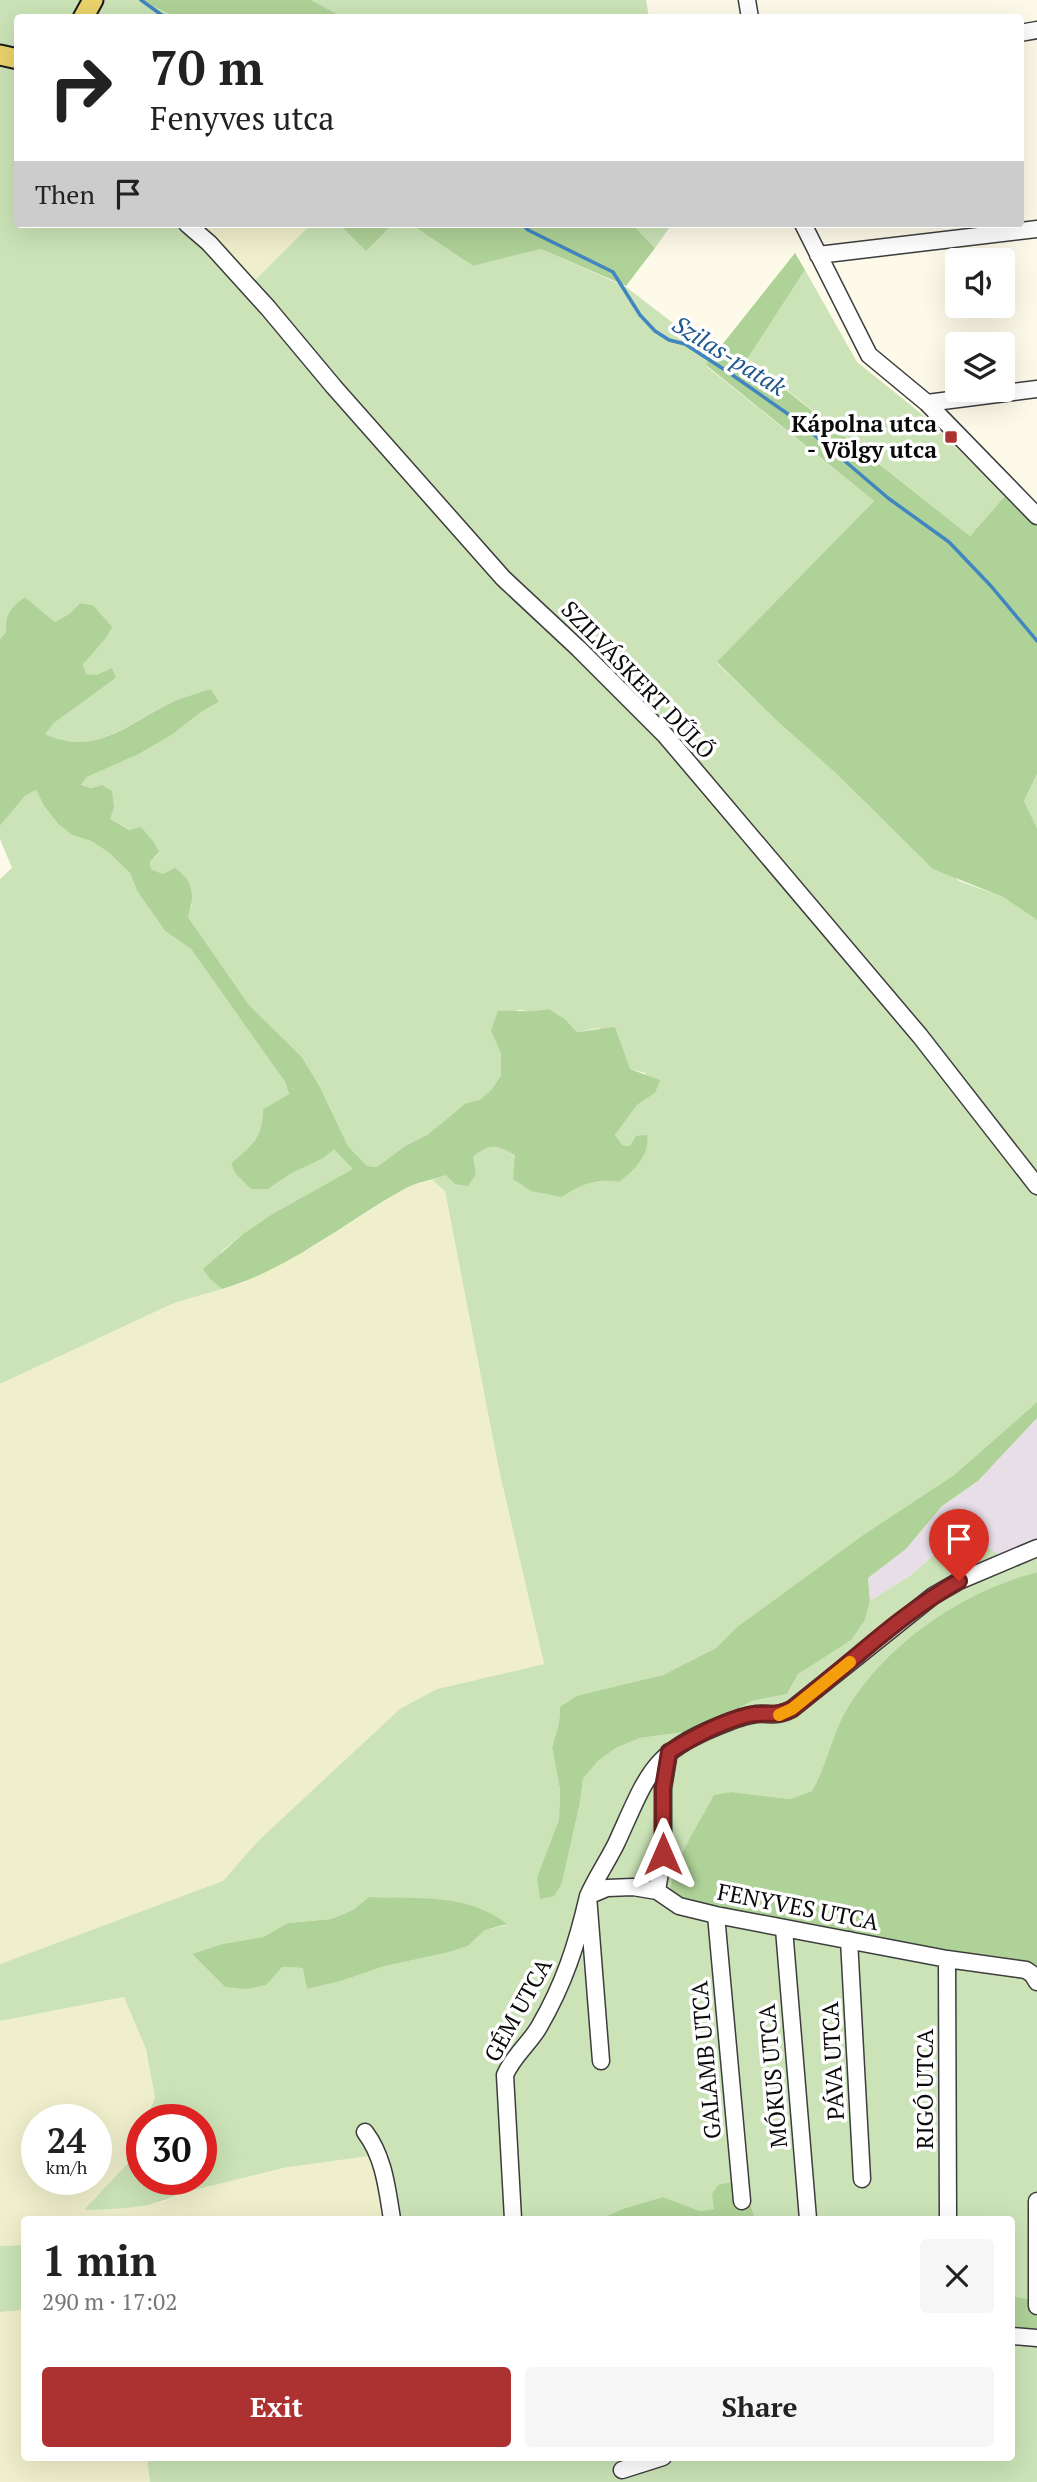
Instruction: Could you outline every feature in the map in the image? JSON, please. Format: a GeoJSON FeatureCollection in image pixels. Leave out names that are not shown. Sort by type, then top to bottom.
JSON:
{"type":"FeatureCollection","features":[{"type":"Feature","properties":{"kind":"street","name":"SZILVÁSKERT DŰLŐ"},"geometry":{"type":"LineString","coordinates":[[192,228],[209,243],[268,308],[503,578],[624,693],[673,745],[919,1036],[1037,1186]]}},
{"type":"Feature","properties":{"kind":"street"},"geometry":{"type":"LineString","coordinates":[[805,228],[869,355],[927,403],[1037,516]]}},
{"type":"Feature","properties":{"kind":"street"},"geometry":{"type":"LineString","coordinates":[[818,255],[1037,229]]}},
{"type":"Feature","properties":{"kind":"street"},"geometry":{"type":"LineString","coordinates":[[927,403],[1037,389]]}},
{"type":"Feature","properties":{"kind":"street"},"geometry":{"type":"LineString","coordinates":[[601,2061],[588,1896],[646,1778],[669,1752],[694,1737],[752,1714],[780,1715],[792,1709],[933,1596],[959,1581],[1037,1548]]}},
{"type":"Feature","properties":{"kind":"street"},"geometry":{"type":"LineString","coordinates":[[588,1896],[607,1888],[633,1887],[657,1891],[663,1854],[663,1788],[669,1752]]}},
{"type":"Feature","properties":{"kind":"street","name":"FENYVES UTCA"},"geometry":{"type":"LineString","coordinates":[[657,1891],[679,1906],[716,1915],[947,1959],[1026,1970],[1035,1978]]}},
{"type":"Feature","properties":{"kind":"street","name":"GÉM UTCA"},"geometry":{"type":"LineString","coordinates":[[513,2216],[505,2074],[537,2031],[553,2003],[570,1966],[588,1896]]}},
{"type":"Feature","properties":{"kind":"street","name":"GALAMB UTCA"},"geometry":{"type":"LineString","coordinates":[[716,1915],[742,2201]]}},
{"type":"Feature","properties":{"kind":"street","name":"MÓKUS UTCA"},"geometry":{"type":"LineString","coordinates":[[784,1929],[808,2216]]}},
{"type":"Feature","properties":{"kind":"street","name":"PÁVA UTCA"},"geometry":{"type":"LineString","coordinates":[[849,1940],[862,2179]]}},
{"type":"Feature","properties":{"kind":"street","name":"RIGÓ UTCA"},"geometry":{"type":"LineString","coordinates":[[947,1959],[948,2216]]}},
{"type":"Feature","properties":{"kind":"street"},"geometry":{"type":"LineString","coordinates":[[365,2132],[375,2144],[382,2164],[391,2216]]}},
{"type":"Feature","properties":{"kind":"street"},"geometry":{"type":"LineString","coordinates":[[1036,2306],[1037,2201]]}},
{"type":"Feature","properties":{"kind":"street"},"geometry":{"type":"LineString","coordinates":[[1015,2336],[1037,2338]]}},
{"type":"Feature","properties":{"kind":"street"},"geometry":{"type":"LineString","coordinates":[[622,2470],[650,2461]]}},
{"type":"Feature","properties":{"kind":"shaded area"},"geometry":{"type":"Polygon","coordinates":[[[1037,1418],[1037,1544],[1000,1557],[963,1529],[911,1575],[870,1601],[868,1578],[906,1549],[942,1506],[978,1481],[1037,1418]]]}},
{"type":"Feature","properties":{"kind":"green space"},"geometry":{"type":"Polygon","coordinates":[[[0,0],[140,0],[170,14],[14,14],[14,228],[202,228],[254,281],[307,228],[343,228],[366,250],[389,228],[416,228],[473,266],[541,249],[626,287],[715,355],[706,366],[874,501],[717,663],[776,720],[959,881],[1003,897],[1037,920],[1037,1402],[954,1475],[863,1535],[737,1627],[716,1648],[663,1675],[560,1707],[559,1723],[552,1747],[560,1790],[559,1819],[537,1877],[562,1883],[583,1779],[598,1761],[616,1748],[640,1738],[707,1729],[752,1701],[787,1694],[798,1674],[865,1620],[870,1601],[911,1575],[963,1529],[1000,1556],[1037,1544],[1037,1572],[982,1592],[955,1606],[906,1640],[885,1660],[848,1707],[812,1791],[790,1799],[731,1792],[714,1796],[704,1815],[717,1909],[1037,1966],[1037,2301],[1015,2297],[1015,2216],[754,2216],[748,2196],[715,2209],[700,2211],[663,2197],[607,2216],[399,2216],[389,2153],[283,2168],[217,2184],[217,2104],[152,2104],[155,2098],[146,2049],[124,1997],[0,2021],[0,1964],[223,1881],[258,1841],[400,1709],[437,1689],[544,1664],[499,1470],[445,1191],[432,1180],[446,1175],[484,1147],[502,1146],[562,1197],[589,1184],[619,1182],[631,1146],[621,1145],[615,1135],[637,1105],[655,1093],[645,1073],[630,1069],[599,1028],[577,1032],[565,1019],[549,1009],[537,1012],[518,1010],[492,1030],[501,1054],[501,1075],[491,1090],[480,1101],[466,1103],[427,1135],[405,1146],[377,1167],[367,1166],[348,1146],[320,1087],[302,1057],[249,1005],[188,917],[192,904],[163,874],[151,869],[150,862],[159,853],[131,830],[110,819],[102,785],[91,788],[81,785],[87,777],[139,754],[219,702],[211,689],[175,701],[128,727],[97,739],[81,742],[44,734],[54,723],[116,678],[85,674],[83,663],[106,638],[102,616],[93,605],[80,603],[69,614],[55,622],[25,597],[6,620],[6,632],[0,639],[0,0]],[[370,1897],[353,1910],[331,1919],[288,1923],[263,1937],[222,1944],[192,1954],[225,1987],[282,1967],[304,1968],[307,1989],[468,1946],[485,1930],[506,1925],[398,1898],[370,1897]]]}},
{"type":"Feature","properties":{"kind":"green space"},"geometry":{"type":"Polygon","coordinates":[[[140,0],[311,0],[337,14],[170,14],[140,0]]]}},
{"type":"Feature","properties":{"kind":"green space"},"geometry":{"type":"Polygon","coordinates":[[[311,0],[646,0],[648,14],[337,14],[311,0]]]}},
{"type":"Feature","properties":{"kind":"green space"},"geometry":{"type":"Polygon","coordinates":[[[202,228],[307,228],[254,281],[202,228]]]}},
{"type":"Feature","properties":{"kind":"green space"},"geometry":{"type":"Polygon","coordinates":[[[343,228],[389,228],[366,251],[343,228]]]}},
{"type":"Feature","properties":{"kind":"green space"},"geometry":{"type":"Polygon","coordinates":[[[416,228],[636,228],[655,248],[626,286],[541,249],[473,266],[416,228]]]}},
{"type":"Feature","properties":{"kind":"green space"},"geometry":{"type":"Polygon","coordinates":[[[636,228],[669,228],[655,248],[636,228]]]}},
{"type":"Feature","properties":{"kind":"green space"},"geometry":{"type":"Polygon","coordinates":[[[795,253],[805,270],[747,359],[970,536],[1005,496],[1037,523],[1037,774],[1024,801],[1037,828],[1037,920],[1003,897],[933,869],[838,775],[776,720],[717,662],[874,501],[706,365],[795,253]]]}},
{"type":"Feature","properties":{"kind":"green space"},"geometry":{"type":"Polygon","coordinates":[[[805,270],[857,362],[923,415],[1005,496],[970,536],[747,358],[805,270]]]}},
{"type":"Feature","properties":{"kind":"green space"},"geometry":{"type":"Polygon","coordinates":[[[25,597],[55,622],[69,614],[80,603],[93,605],[112,627],[83,664],[86,674],[97,675],[112,668],[116,678],[54,723],[45,734],[81,742],[98,739],[128,727],[175,701],[211,689],[219,702],[139,754],[87,777],[81,785],[91,788],[102,785],[112,791],[114,807],[110,819],[130,830],[141,827],[159,852],[150,862],[151,869],[163,874],[175,868],[186,878],[192,896],[188,917],[249,1005],[302,1057],[320,1087],[348,1146],[367,1166],[377,1167],[405,1146],[427,1135],[466,1103],[480,1100],[491,1090],[501,1075],[501,1054],[491,1030],[498,1011],[549,1009],[565,1019],[577,1032],[615,1027],[630,1069],[660,1080],[655,1093],[637,1105],[615,1135],[622,1145],[630,1146],[636,1136],[647,1135],[646,1150],[635,1167],[619,1182],[589,1184],[562,1197],[531,1191],[513,1179],[515,1156],[499,1147],[489,1147],[473,1157],[476,1174],[468,1186],[455,1184],[446,1175],[415,1184],[271,1270],[222,1289],[211,1280],[203,1269],[243,1234],[269,1216],[353,1169],[334,1149],[324,1158],[292,1173],[268,1189],[251,1189],[236,1174],[231,1163],[255,1140],[261,1127],[263,1109],[289,1094],[285,1082],[191,949],[165,931],[137,891],[130,873],[108,852],[91,841],[72,835],[58,824],[36,790],[25,796],[0,826],[0,639],[6,632],[6,620],[10,612],[25,597]]]}},
{"type":"Feature","properties":{"kind":"green space"},"geometry":{"type":"Polygon","coordinates":[[[1037,774],[1037,828],[1024,801],[1037,774]]]}},
{"type":"Feature","properties":{"kind":"green space"},"geometry":{"type":"Polygon","coordinates":[[[36,790],[58,824],[72,835],[91,841],[108,852],[130,873],[137,891],[165,931],[191,949],[285,1082],[289,1094],[263,1109],[261,1127],[255,1140],[231,1163],[268,1189],[292,1173],[324,1158],[334,1148],[354,1169],[269,1216],[221,1252],[211,1280],[222,1289],[174,1303],[0,1384],[0,879],[12,868],[0,839],[0,826],[25,796],[36,790]]]}},
{"type":"Feature","properties":{"kind":"green space"},"geometry":{"type":"Polygon","coordinates":[[[432,1180],[445,1191],[499,1470],[544,1664],[437,1689],[357,1750],[258,1841],[223,1881],[0,1964],[0,1384],[174,1303],[239,1284],[312,1247],[409,1186],[432,1180]]]}},
{"type":"Feature","properties":{"kind":"green space"},"geometry":{"type":"Polygon","coordinates":[[[1037,1402],[1037,1418],[978,1481],[942,1506],[906,1549],[868,1578],[870,1601],[865,1620],[851,1640],[798,1674],[787,1694],[752,1701],[707,1729],[640,1738],[616,1748],[598,1761],[583,1779],[562,1883],[554,1896],[540,1899],[537,1877],[559,1819],[560,1790],[552,1747],[559,1723],[560,1707],[577,1696],[663,1675],[716,1648],[737,1627],[863,1535],[954,1475],[1037,1402]]]}},
{"type":"Feature","properties":{"kind":"green space"},"geometry":{"type":"Polygon","coordinates":[[[1037,1572],[1037,1966],[668,1901],[680,1859],[714,1795],[731,1792],[790,1799],[812,1791],[848,1707],[885,1660],[906,1640],[955,1606],[982,1592],[1037,1572]]]}},
{"type":"Feature","properties":{"kind":"green space"},"geometry":{"type":"Polygon","coordinates":[[[369,1897],[459,1902],[492,1914],[507,1924],[485,1930],[468,1946],[307,1989],[303,1968],[282,1967],[266,1985],[246,1989],[225,1987],[192,1954],[222,1944],[263,1937],[288,1923],[331,1919],[353,1910],[369,1897]]]}},
{"type":"Feature","properties":{"kind":"green space"},"geometry":{"type":"Polygon","coordinates":[[[124,1997],[146,2048],[155,2098],[152,2104],[126,2104],[126,2165],[112,2180],[112,2104],[21,2104],[21,2195],[99,2195],[85,2210],[111,2209],[163,2202],[176,2195],[217,2195],[217,2184],[283,2168],[389,2152],[399,2216],[21,2216],[21,2245],[0,2246],[0,2021],[124,1997]]]}},
{"type":"Feature","properties":{"kind":"green space"},"geometry":{"type":"Polygon","coordinates":[[[126,2165],[126,2195],[176,2195],[144,2205],[84,2210],[98,2195],[112,2195],[112,2180],[126,2165]]]}},
{"type":"Feature","properties":{"kind":"green space"},"geometry":{"type":"Polygon","coordinates":[[[736,2181],[748,2196],[754,2216],[607,2216],[663,2197],[700,2211],[714,2209],[712,2194],[718,2185],[736,2181]]]}},
{"type":"Feature","properties":{"kind":"green space"},"geometry":{"type":"Polygon","coordinates":[[[21,2245],[21,2310],[0,2312],[0,2246],[21,2245]]]}},
{"type":"Feature","properties":{"kind":"green space"},"geometry":{"type":"Polygon","coordinates":[[[1015,2297],[1037,2301],[1037,2331],[1015,2332],[1015,2297]]]}},
{"type":"Feature","properties":{"kind":"green space"},"geometry":{"type":"Polygon","coordinates":[[[21,2310],[21,2461],[147,2461],[150,2482],[0,2482],[0,2312],[21,2310]]]}},
{"type":"Feature","properties":{"kind":"green space"},"geometry":{"type":"Polygon","coordinates":[[[1037,2331],[1037,2482],[150,2482],[147,2461],[1015,2461],[1015,2332],[1037,2331]]]}},
{"type":"Feature","properties":{"kind":"waterway","name":"Szilas-patak"},"geometry":{"type":"LineString","coordinates":[[141,0],[160,14]]}},
{"type":"Feature","properties":{"kind":"waterway","name":"Szilas-patak"},"geometry":{"type":"LineString","coordinates":[[526,228],[613,272],[640,315],[655,331],[669,340],[685,344],[798,421],[888,498],[949,542],[991,586],[1037,641]]}},
{"type":"Feature","properties":{"kind":"slow traffic"},"geometry":{"type":"LineString","coordinates":[[779,1715],[792,1709],[850,1662]]}},
{"type":"Feature","properties":{"kind":"place","name":"Kápolna utca - Völgy utca"},"geometry":{"type":"Point","coordinates":[951,437]}},
{"type":"Feature","properties":{"kind":"route"},"geometry":{"type":"LineString","coordinates":[[663,1854],[663,1788],[669,1752],[694,1737],[752,1714],[772,1716],[792,1709],[907,1615],[959,1581]]}}]}
